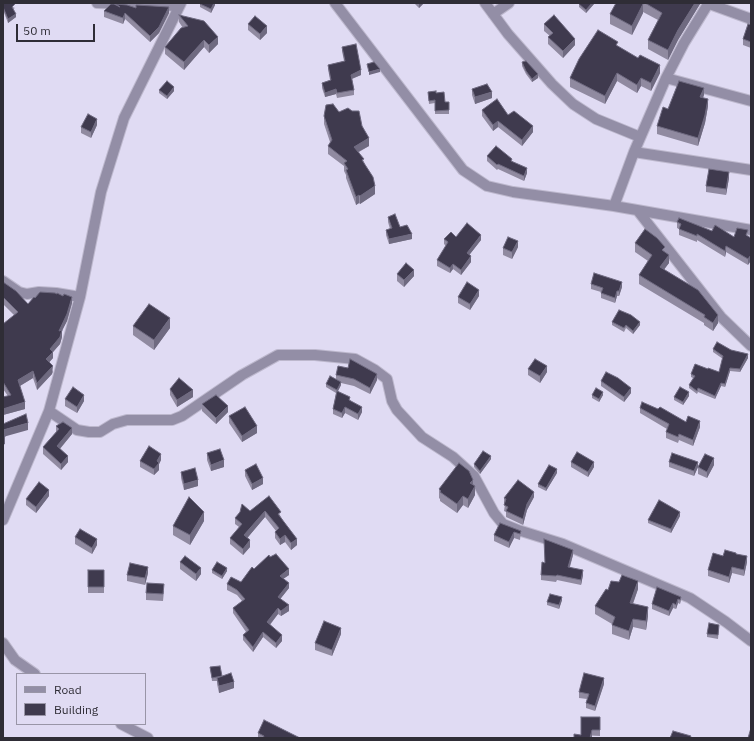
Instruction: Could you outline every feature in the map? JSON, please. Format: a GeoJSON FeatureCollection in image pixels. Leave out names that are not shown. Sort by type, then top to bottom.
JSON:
{"type":"FeatureCollection","features":[{"type":"Feature","properties":{"kind":"street"},"geometry":{"type":"LineString","coordinates":[[3,520],[49,411],[80,297],[101,192],[124,118],[180,4],[97,3]]}},
{"type":"Feature","properties":{"kind":"street"},"geometry":{"type":"LineString","coordinates":[[335,3],[463,170],[487,186],[513,192],[614,206],[701,220],[751,230]]}},
{"type":"Feature","properties":{"kind":"street"},"geometry":{"type":"LineString","coordinates":[[485,3],[508,34],[573,104],[596,119],[640,137]]}},
{"type":"Feature","properties":{"kind":"street"},"geometry":{"type":"LineString","coordinates":[[493,14],[510,3]]}},
{"type":"Feature","properties":{"kind":"street"},"geometry":{"type":"LineString","coordinates":[[614,206],[640,137],[666,78],[707,3],[751,19]]}},
{"type":"Feature","properties":{"kind":"street"},"geometry":{"type":"LineString","coordinates":[[666,78],[751,101]]}},
{"type":"Feature","properties":{"kind":"street"},"geometry":{"type":"LineString","coordinates":[[634,152],[751,170]]}},
{"type":"Feature","properties":{"kind":"street"},"geometry":{"type":"LineString","coordinates":[[638,211],[721,317],[751,346]]}},
{"type":"Feature","properties":{"kind":"street"},"geometry":{"type":"LineString","coordinates":[[3,281],[19,292],[28,294],[39,292],[80,297]]}},
{"type":"Feature","properties":{"kind":"street"},"geometry":{"type":"LineString","coordinates":[[49,411],[77,430],[89,432],[100,432],[113,424],[127,420],[172,420],[182,416],[242,375],[278,355],[315,355],[355,359],[375,370],[387,379],[392,401],[397,410],[422,437],[453,457],[474,476],[494,513],[503,524],[570,547],[690,598],[751,641]]}},
{"type":"Feature","properties":{"kind":"street"},"geometry":{"type":"LineString","coordinates":[[3,643],[16,660],[34,673]]}},
{"type":"Feature","properties":{"kind":"street"},"geometry":{"type":"LineString","coordinates":[[123,725],[148,738]]}},
{"type":"Feature","properties":{"kind":"building"},"geometry":{"type":"Polygon","coordinates":[[[3,3],[15,4],[12,7],[16,14],[8,19],[3,3]]]}},
{"type":"Feature","properties":{"kind":"building"},"geometry":{"type":"Polygon","coordinates":[[[214,3],[211,9],[200,4],[214,3]]]}},
{"type":"Feature","properties":{"kind":"building"},"geometry":{"type":"Polygon","coordinates":[[[592,3],[586,10],[579,4],[592,3]]]}},
{"type":"Feature","properties":{"kind":"building"},"geometry":{"type":"Polygon","coordinates":[[[616,3],[643,4],[632,26],[610,14],[616,3]]]}},
{"type":"Feature","properties":{"kind":"building"},"geometry":{"type":"Polygon","coordinates":[[[645,3],[695,3],[678,30],[668,50],[648,40],[662,13],[645,3]]]}},
{"type":"Feature","properties":{"kind":"building"},"geometry":{"type":"Polygon","coordinates":[[[111,4],[120,7],[116,4],[127,5],[136,8],[136,5],[169,7],[159,27],[150,36],[125,13],[123,18],[104,11],[111,4]]]}},
{"type":"Feature","properties":{"kind":"building"},"geometry":{"type":"Polygon","coordinates":[[[179,15],[204,21],[218,37],[209,45],[204,40],[184,62],[165,47],[181,28],[188,26],[179,15]]]}},
{"type":"Feature","properties":{"kind":"building"},"geometry":{"type":"Polygon","coordinates":[[[554,15],[575,39],[563,51],[548,37],[553,33],[544,24],[554,15]]]}},
{"type":"Feature","properties":{"kind":"building"},"geometry":{"type":"Polygon","coordinates":[[[255,16],[267,26],[260,34],[248,24],[255,16]]]}},
{"type":"Feature","properties":{"kind":"building"},"geometry":{"type":"Polygon","coordinates":[[[748,24],[751,25],[751,42],[743,39],[748,24]]]}},
{"type":"Feature","properties":{"kind":"building"},"geometry":{"type":"Polygon","coordinates":[[[598,30],[618,42],[616,45],[638,58],[640,55],[660,65],[651,83],[641,78],[637,85],[617,73],[605,96],[570,78],[579,59],[598,30]]]}},
{"type":"Feature","properties":{"kind":"building"},"geometry":{"type":"Polygon","coordinates":[[[356,44],[361,70],[351,75],[354,90],[337,93],[336,89],[325,93],[322,83],[331,80],[328,65],[345,61],[342,47],[356,44]]]}},
{"type":"Feature","properties":{"kind":"building"},"geometry":{"type":"Polygon","coordinates":[[[526,61],[538,74],[532,79],[522,62],[526,61]]]}},
{"type":"Feature","properties":{"kind":"building"},"geometry":{"type":"Polygon","coordinates":[[[374,62],[380,69],[369,72],[367,64],[374,62]]]}},
{"type":"Feature","properties":{"kind":"building"},"geometry":{"type":"Polygon","coordinates":[[[167,81],[174,87],[167,96],[159,90],[167,81]]]}},
{"type":"Feature","properties":{"kind":"building"},"geometry":{"type":"Polygon","coordinates":[[[679,81],[704,88],[700,97],[708,99],[698,138],[657,126],[663,107],[668,109],[679,81]]]}},
{"type":"Feature","properties":{"kind":"building"},"geometry":{"type":"Polygon","coordinates":[[[487,84],[492,92],[475,97],[472,89],[487,84]]]}},
{"type":"Feature","properties":{"kind":"building"},"geometry":{"type":"Polygon","coordinates":[[[436,91],[436,93],[444,92],[445,102],[449,102],[449,110],[435,111],[435,100],[429,101],[428,92],[436,91]]]}},
{"type":"Feature","properties":{"kind":"building"},"geometry":{"type":"Polygon","coordinates":[[[497,99],[508,115],[514,111],[533,126],[522,140],[498,121],[493,125],[482,110],[497,99]]]}},
{"type":"Feature","properties":{"kind":"building"},"geometry":{"type":"Polygon","coordinates":[[[333,104],[339,112],[348,108],[352,111],[359,111],[362,126],[369,138],[354,147],[364,159],[362,160],[373,177],[375,186],[360,196],[359,195],[356,197],[346,170],[348,169],[344,163],[347,161],[328,146],[332,140],[324,116],[326,105],[333,104]]]}},
{"type":"Feature","properties":{"kind":"building"},"geometry":{"type":"Polygon","coordinates":[[[88,114],[97,119],[91,132],[81,127],[88,114]]]}},
{"type":"Feature","properties":{"kind":"building"},"geometry":{"type":"Polygon","coordinates":[[[496,146],[512,159],[511,161],[527,168],[524,176],[498,164],[497,165],[487,156],[496,146]]]}},
{"type":"Feature","properties":{"kind":"building"},"geometry":{"type":"Polygon","coordinates":[[[709,169],[729,172],[726,189],[706,186],[709,169]]]}},
{"type":"Feature","properties":{"kind":"building"},"geometry":{"type":"Polygon","coordinates":[[[395,214],[400,227],[407,225],[412,234],[389,239],[386,230],[392,228],[388,217],[395,214]]]}},
{"type":"Feature","properties":{"kind":"building"},"geometry":{"type":"Polygon","coordinates":[[[679,218],[712,231],[715,225],[734,237],[737,228],[748,230],[746,235],[751,238],[751,255],[748,259],[726,246],[725,251],[697,234],[697,236],[679,229],[681,224],[677,222],[679,218]]]}},
{"type":"Feature","properties":{"kind":"building"},"geometry":{"type":"Polygon","coordinates":[[[467,223],[481,235],[467,253],[471,256],[461,270],[453,264],[450,268],[437,260],[448,242],[444,239],[451,232],[456,237],[467,223]]]}},
{"type":"Feature","properties":{"kind":"building"},"geometry":{"type":"Polygon","coordinates":[[[645,229],[657,238],[665,247],[662,250],[669,255],[660,267],[698,290],[718,315],[713,323],[704,317],[705,315],[639,275],[652,255],[635,243],[645,229]]]}},
{"type":"Feature","properties":{"kind":"building"},"geometry":{"type":"Polygon","coordinates":[[[508,237],[518,241],[512,252],[503,248],[508,237]]]}},
{"type":"Feature","properties":{"kind":"building"},"geometry":{"type":"Polygon","coordinates":[[[406,263],[414,270],[404,280],[397,274],[406,263]]]}},
{"type":"Feature","properties":{"kind":"building"},"geometry":{"type":"Polygon","coordinates":[[[594,273],[622,282],[615,298],[601,293],[603,288],[591,284],[594,273]]]}},
{"type":"Feature","properties":{"kind":"building"},"geometry":{"type":"Polygon","coordinates":[[[3,282],[16,291],[28,304],[40,292],[57,293],[63,296],[64,294],[72,297],[67,314],[59,331],[62,330],[60,337],[50,349],[53,352],[46,359],[53,366],[37,383],[33,371],[18,380],[25,402],[3,409],[3,397],[11,395],[3,382],[3,324],[18,312],[3,297],[3,282]]]}},
{"type":"Feature","properties":{"kind":"building"},"geometry":{"type":"Polygon","coordinates":[[[467,282],[479,290],[470,304],[458,297],[467,282]]]}},
{"type":"Feature","properties":{"kind":"building"},"geometry":{"type":"Polygon","coordinates":[[[149,304],[170,318],[154,340],[133,326],[149,304]]]}},
{"type":"Feature","properties":{"kind":"building"},"geometry":{"type":"Polygon","coordinates":[[[619,310],[631,315],[640,322],[633,331],[626,325],[624,328],[612,322],[619,310]]]}},
{"type":"Feature","properties":{"kind":"building"},"geometry":{"type":"Polygon","coordinates":[[[717,342],[731,350],[748,354],[740,369],[730,368],[725,384],[721,383],[715,396],[698,388],[697,391],[689,385],[695,376],[691,374],[695,364],[719,372],[723,356],[713,349],[717,342]]]}},
{"type":"Feature","properties":{"kind":"building"},"geometry":{"type":"Polygon","coordinates":[[[350,359],[377,374],[370,388],[354,379],[336,375],[338,366],[348,368],[350,359]]]}},
{"type":"Feature","properties":{"kind":"building"},"geometry":{"type":"Polygon","coordinates":[[[535,359],[547,366],[540,376],[528,369],[535,359]]]}},
{"type":"Feature","properties":{"kind":"building"},"geometry":{"type":"Polygon","coordinates":[[[606,372],[618,378],[631,388],[624,397],[601,381],[606,372]]]}},
{"type":"Feature","properties":{"kind":"building"},"geometry":{"type":"Polygon","coordinates":[[[330,376],[341,382],[337,390],[326,384],[330,376]]]}},
{"type":"Feature","properties":{"kind":"building"},"geometry":{"type":"Polygon","coordinates":[[[179,378],[193,390],[177,400],[170,389],[179,378]]]}},
{"type":"Feature","properties":{"kind":"building"},"geometry":{"type":"Polygon","coordinates":[[[73,387],[84,395],[77,407],[65,399],[73,387]]]}},
{"type":"Feature","properties":{"kind":"building"},"geometry":{"type":"Polygon","coordinates":[[[680,387],[689,392],[683,402],[674,397],[680,387]]]}},
{"type":"Feature","properties":{"kind":"building"},"geometry":{"type":"Polygon","coordinates":[[[596,388],[603,392],[599,399],[592,395],[596,388]]]}},
{"type":"Feature","properties":{"kind":"building"},"geometry":{"type":"Polygon","coordinates":[[[337,391],[350,397],[349,400],[362,407],[358,414],[345,407],[342,413],[333,409],[337,391]]]}},
{"type":"Feature","properties":{"kind":"building"},"geometry":{"type":"Polygon","coordinates":[[[216,395],[228,406],[216,418],[202,404],[216,395]]]}},
{"type":"Feature","properties":{"kind":"building"},"geometry":{"type":"Polygon","coordinates":[[[642,402],[658,409],[660,407],[686,422],[688,416],[700,421],[693,440],[679,434],[678,437],[666,432],[669,424],[640,408],[642,402]]]}},
{"type":"Feature","properties":{"kind":"building"},"geometry":{"type":"Polygon","coordinates":[[[245,407],[257,426],[242,436],[229,416],[245,407]]]}},
{"type":"Feature","properties":{"kind":"building"},"geometry":{"type":"Polygon","coordinates":[[[26,414],[28,423],[3,430],[3,424],[26,414]]]}},
{"type":"Feature","properties":{"kind":"building"},"geometry":{"type":"Polygon","coordinates":[[[63,422],[72,428],[57,446],[68,456],[61,464],[43,447],[59,429],[56,426],[63,422]]]}},
{"type":"Feature","properties":{"kind":"building"},"geometry":{"type":"Polygon","coordinates":[[[149,446],[161,454],[157,461],[159,463],[154,469],[140,461],[149,446]]]}},
{"type":"Feature","properties":{"kind":"building"},"geometry":{"type":"Polygon","coordinates":[[[220,449],[224,460],[211,465],[207,453],[220,449]]]}},
{"type":"Feature","properties":{"kind":"building"},"geometry":{"type":"Polygon","coordinates":[[[483,451],[491,456],[480,471],[474,464],[483,451]]]}},
{"type":"Feature","properties":{"kind":"building"},"geometry":{"type":"Polygon","coordinates":[[[577,452],[594,462],[588,472],[571,462],[577,452]]]}},
{"type":"Feature","properties":{"kind":"building"},"geometry":{"type":"Polygon","coordinates":[[[672,453],[698,462],[694,471],[669,462],[672,453]]]}},
{"type":"Feature","properties":{"kind":"building"},"geometry":{"type":"Polygon","coordinates":[[[705,454],[714,458],[707,472],[698,467],[705,454]]]}},
{"type":"Feature","properties":{"kind":"building"},"geometry":{"type":"Polygon","coordinates":[[[459,463],[469,471],[473,480],[470,483],[475,486],[468,499],[463,496],[457,504],[440,492],[441,491],[439,489],[459,463]]]}},
{"type":"Feature","properties":{"kind":"building"},"geometry":{"type":"Polygon","coordinates":[[[256,464],[263,478],[252,484],[245,470],[256,464]]]}},
{"type":"Feature","properties":{"kind":"building"},"geometry":{"type":"Polygon","coordinates":[[[549,465],[557,469],[546,488],[538,484],[549,465]]]}},
{"type":"Feature","properties":{"kind":"building"},"geometry":{"type":"Polygon","coordinates":[[[195,468],[198,480],[184,484],[181,472],[195,468]]]}},
{"type":"Feature","properties":{"kind":"building"},"geometry":{"type":"Polygon","coordinates":[[[518,480],[534,492],[527,504],[523,519],[506,511],[508,507],[504,505],[506,499],[504,498],[518,480]]]}},
{"type":"Feature","properties":{"kind":"building"},"geometry":{"type":"Polygon","coordinates":[[[39,482],[49,490],[36,507],[26,499],[39,482]]]}},
{"type":"Feature","properties":{"kind":"building"},"geometry":{"type":"Polygon","coordinates":[[[269,496],[281,512],[278,514],[297,539],[291,543],[285,535],[280,539],[275,532],[279,528],[265,511],[244,535],[250,540],[243,549],[230,538],[242,524],[235,518],[240,512],[242,504],[250,511],[269,496]]]}},
{"type":"Feature","properties":{"kind":"building"},"geometry":{"type":"Polygon","coordinates":[[[189,497],[204,512],[190,535],[173,526],[189,497]]]}},
{"type":"Feature","properties":{"kind":"building"},"geometry":{"type":"Polygon","coordinates":[[[659,500],[680,512],[671,529],[648,520],[659,500]]]}},
{"type":"Feature","properties":{"kind":"building"},"geometry":{"type":"Polygon","coordinates":[[[500,523],[521,531],[520,534],[514,532],[509,542],[494,535],[500,523]]]}},
{"type":"Feature","properties":{"kind":"building"},"geometry":{"type":"Polygon","coordinates":[[[80,529],[97,539],[92,548],[75,537],[80,529]]]}},
{"type":"Feature","properties":{"kind":"building"},"geometry":{"type":"Polygon","coordinates":[[[544,539],[573,550],[568,567],[583,570],[581,580],[557,575],[541,575],[542,562],[545,563],[544,539]]]}},
{"type":"Feature","properties":{"kind":"building"},"geometry":{"type":"Polygon","coordinates":[[[725,550],[747,556],[744,570],[732,567],[729,577],[708,570],[713,553],[723,556],[725,550]]]}},
{"type":"Feature","properties":{"kind":"building"},"geometry":{"type":"Polygon","coordinates":[[[276,554],[289,569],[280,576],[289,583],[278,597],[289,605],[281,611],[278,608],[267,622],[282,635],[276,643],[263,632],[253,647],[243,635],[249,630],[233,608],[245,599],[237,590],[227,584],[231,577],[241,582],[252,567],[254,569],[269,555],[270,557],[276,554]]]}},
{"type":"Feature","properties":{"kind":"building"},"geometry":{"type":"Polygon","coordinates":[[[185,556],[201,568],[196,574],[180,562],[185,556]]]}},
{"type":"Feature","properties":{"kind":"building"},"geometry":{"type":"Polygon","coordinates":[[[217,562],[227,568],[222,576],[212,570],[217,562]]]}},
{"type":"Feature","properties":{"kind":"building"},"geometry":{"type":"Polygon","coordinates":[[[130,563],[148,567],[145,578],[127,575],[130,563]]]}},
{"type":"Feature","properties":{"kind":"building"},"geometry":{"type":"Polygon","coordinates":[[[88,570],[104,570],[104,587],[88,587],[88,570]]]}},
{"type":"Feature","properties":{"kind":"building"},"geometry":{"type":"Polygon","coordinates":[[[622,575],[638,581],[630,603],[648,607],[646,621],[633,619],[629,631],[612,625],[615,617],[595,606],[606,589],[608,590],[611,581],[619,582],[622,575]]]}},
{"type":"Feature","properties":{"kind":"building"},"geometry":{"type":"Polygon","coordinates":[[[147,583],[164,584],[163,594],[146,593],[147,583]]]}},
{"type":"Feature","properties":{"kind":"building"},"geometry":{"type":"Polygon","coordinates":[[[657,587],[681,597],[680,600],[678,599],[676,605],[673,603],[669,611],[652,604],[657,587]]]}},
{"type":"Feature","properties":{"kind":"building"},"geometry":{"type":"Polygon","coordinates":[[[550,594],[562,597],[559,605],[547,602],[550,594]]]}},
{"type":"Feature","properties":{"kind":"building"},"geometry":{"type":"Polygon","coordinates":[[[324,621],[341,628],[332,650],[315,643],[324,621]]]}},
{"type":"Feature","properties":{"kind":"building"},"geometry":{"type":"Polygon","coordinates":[[[709,623],[719,625],[718,635],[707,634],[709,623]]]}},
{"type":"Feature","properties":{"kind":"building"},"geometry":{"type":"Polygon","coordinates":[[[220,666],[222,676],[212,678],[210,667],[220,666]]]}},
{"type":"Feature","properties":{"kind":"building"},"geometry":{"type":"Polygon","coordinates":[[[231,673],[234,682],[219,686],[217,678],[231,673]]]}},
{"type":"Feature","properties":{"kind":"building"},"geometry":{"type":"Polygon","coordinates":[[[584,673],[604,678],[595,706],[586,703],[589,694],[579,692],[584,673]]]}},
{"type":"Feature","properties":{"kind":"building"},"geometry":{"type":"Polygon","coordinates":[[[581,717],[600,717],[600,730],[592,730],[590,738],[574,738],[574,734],[581,735],[581,717]]]}},
{"type":"Feature","properties":{"kind":"building"},"geometry":{"type":"Polygon","coordinates":[[[264,720],[300,738],[263,738],[264,736],[258,733],[264,720]]]}},
{"type":"Feature","properties":{"kind":"building"},"geometry":{"type":"Polygon","coordinates":[[[751,728],[751,738],[748,738],[751,728]]]}},
{"type":"Feature","properties":{"kind":"building"},"geometry":{"type":"Polygon","coordinates":[[[673,731],[691,736],[690,738],[670,738],[673,731]]]}}]}
